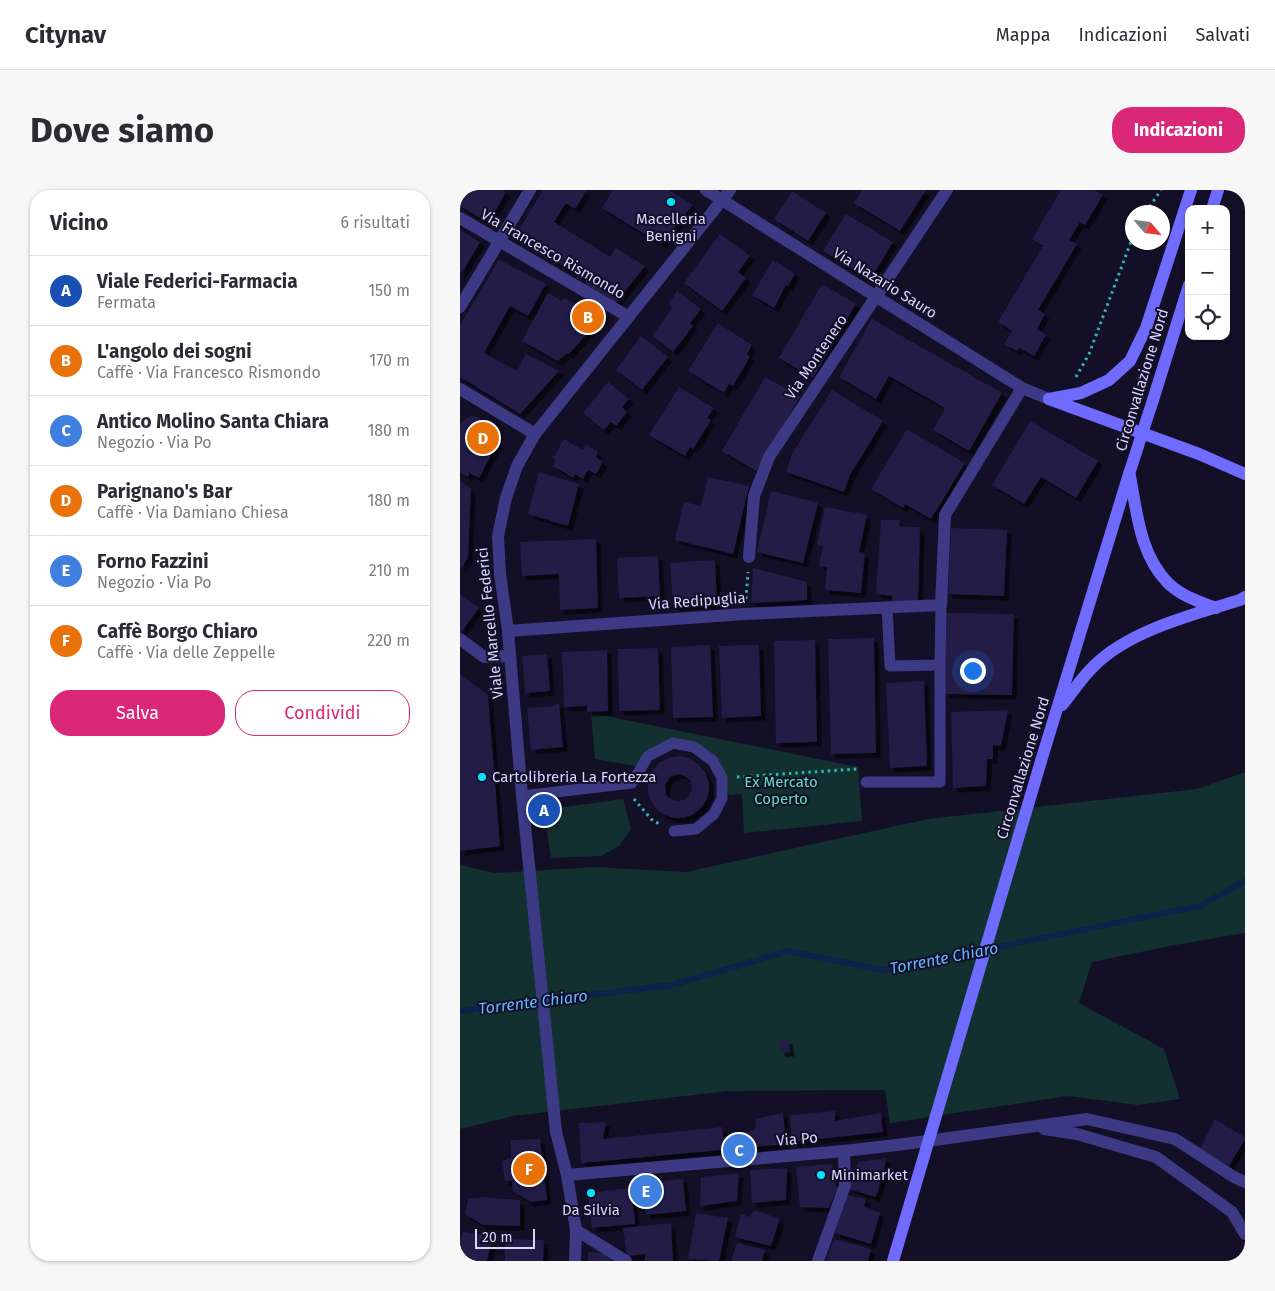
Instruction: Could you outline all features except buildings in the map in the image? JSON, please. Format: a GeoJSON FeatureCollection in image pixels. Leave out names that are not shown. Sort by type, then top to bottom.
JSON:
{"type":"FeatureCollection","features":[{"type":"Feature","properties":{"kind":"main road"},"geometry":{"type":"LineString","coordinates":[[1050,399],[1081,393],[1109,380],[1130,360],[1146,328],[1191,190]]}},
{"type":"Feature","properties":{"kind":"main road"},"geometry":{"type":"LineString","coordinates":[[1213,205],[1218,190]]}},
{"type":"Feature","properties":{"kind":"main road","name":"Circonvallazione Nord"},"geometry":{"type":"LineString","coordinates":[[893,1261],[1041,761],[1186,295]]}},
{"type":"Feature","properties":{"kind":"main road"},"geometry":{"type":"LineString","coordinates":[[1050,399],[1199,454],[1245,474]]}},
{"type":"Feature","properties":{"kind":"main road"},"geometry":{"type":"LineString","coordinates":[[1129,474],[1140,529],[1151,560],[1169,584],[1192,599],[1216,608]]}},
{"type":"Feature","properties":{"kind":"main road"},"geometry":{"type":"LineString","coordinates":[[1058,710],[1094,665],[1119,646],[1152,629],[1245,597]]}},
{"type":"Feature","properties":{"kind":"street"},"geometry":{"type":"LineString","coordinates":[[460,307],[530,190]]}},
{"type":"Feature","properties":{"kind":"street","name":"Via Nazario Sauro"},"geometry":{"type":"LineString","coordinates":[[706,190],[726,195],[876,296],[1022,388],[1050,399]]}},
{"type":"Feature","properties":{"kind":"street","name":"Via Montenero"},"geometry":{"type":"LineString","coordinates":[[749,557],[754,496],[769,457],[947,190]]}},
{"type":"Feature","properties":{"kind":"street","name":"Viale Marcello Federici"},"geometry":{"type":"LineString","coordinates":[[574,1261],[576,1230],[567,1175],[556,1132],[522,796],[508,631],[500,574],[498,536],[506,498],[514,474],[535,434],[726,195]]}},
{"type":"Feature","properties":{"kind":"street","name":"Via Francesco Rismondo"},"geometry":{"type":"LineString","coordinates":[[460,218],[629,317]]}},
{"type":"Feature","properties":{"kind":"street"},"geometry":{"type":"LineString","coordinates":[[941,605],[945,515],[1022,388]]}},
{"type":"Feature","properties":{"kind":"street"},"geometry":{"type":"LineString","coordinates":[[460,389],[535,434]]}},
{"type":"Feature","properties":{"kind":"street","name":"Via Redipuglia"},"geometry":{"type":"LineString","coordinates":[[508,631],[744,614],[941,605]]}},
{"type":"Feature","properties":{"kind":"street"},"geometry":{"type":"LineString","coordinates":[[460,639],[484,657],[510,656]]}},
{"type":"Feature","properties":{"kind":"street","name":"Via Po"},"geometry":{"type":"LineString","coordinates":[[567,1175],[844,1151],[1087,1119],[1175,1139],[1245,1182]]}},
{"type":"Feature","properties":{"kind":"street"},"geometry":{"type":"LineString","coordinates":[[1029,1127],[1077,1134],[1156,1157],[1232,1212],[1245,1234]]}},
{"type":"Feature","properties":{"kind":"street"},"geometry":{"type":"LineString","coordinates":[[818,1261],[845,1185],[844,1151]]}},
{"type":"Feature","properties":{"kind":"street"},"geometry":{"type":"LineString","coordinates":[[576,1230],[626,1261]]}},
{"type":"Feature","properties":{"kind":"lane"},"geometry":{"type":"LineString","coordinates":[[866,782],[940,782],[941,605]]}},
{"type":"Feature","properties":{"kind":"lane"},"geometry":{"type":"LineString","coordinates":[[887,607],[890,666],[940,665]]}},
{"type":"Feature","properties":{"kind":"lane"},"geometry":{"type":"LineString","coordinates":[[522,796],[632,784],[648,756],[673,743],[694,747],[713,760],[722,778],[722,798],[714,814],[696,829],[674,831]]}},
{"type":"Feature","properties":{"kind":"path"},"geometry":{"type":"LineString","coordinates":[[1151,205],[1161,190]]}},
{"type":"Feature","properties":{"kind":"path"},"geometry":{"type":"LineString","coordinates":[[1074,382],[1089,354],[1128,250]]}},
{"type":"Feature","properties":{"kind":"path"},"geometry":{"type":"LineString","coordinates":[[744,614],[749,557]]}},
{"type":"Feature","properties":{"kind":"path"},"geometry":{"type":"LineString","coordinates":[[722,778],[856,769],[883,782]]}},
{"type":"Feature","properties":{"kind":"path"},"geometry":{"type":"LineString","coordinates":[[628,799],[634,799],[653,820],[674,831]]}},
{"type":"Feature","properties":{"kind":"green space","name":"Ex Mercato Coperto"},"geometry":{"type":"Polygon","coordinates":[[[591,713],[858,767],[862,821],[744,833],[742,794],[729,795],[717,760],[672,740],[656,745],[636,766],[595,759],[591,713]]]}},
{"type":"Feature","properties":{"kind":"green space"},"geometry":{"type":"Polygon","coordinates":[[[1245,772],[1245,933],[1092,962],[1079,1003],[1164,1049],[1180,1099],[1138,1105],[1068,1096],[890,1123],[885,1090],[728,1091],[513,1116],[460,1129],[460,865],[495,873],[594,867],[686,872],[928,819],[1197,789],[1245,772]]]}},
{"type":"Feature","properties":{"kind":"green space"},"geometry":{"type":"Polygon","coordinates":[[[623,799],[631,829],[619,846],[601,856],[551,858],[544,810],[623,799]]]}},
{"type":"Feature","properties":{"kind":"waterway","name":"Torrente Chiaro"},"geometry":{"type":"LineString","coordinates":[[460,1011],[672,985],[788,951],[884,970],[1200,906],[1245,881]]}},
{"type":"Feature","properties":{"kind":"place","name":"Macelleria Benigni"},"geometry":{"type":"Point","coordinates":[671,202]}},
{"type":"Feature","properties":{"kind":"place","name":"L'angolo dei sogni"},"geometry":{"type":"Point","coordinates":[588,317]}},
{"type":"Feature","properties":{"kind":"place","name":"Parignano's Bar"},"geometry":{"type":"Point","coordinates":[483,438]}},
{"type":"Feature","properties":{"kind":"place","name":"Cartolibreria La Fortezza"},"geometry":{"type":"Point","coordinates":[482,777]}},
{"type":"Feature","properties":{"kind":"place","name":"Viale Federici-Farmacia"},"geometry":{"type":"Point","coordinates":[544,810]}},
{"type":"Feature","properties":{"kind":"place","name":"Antico Molino Santa Chiara"},"geometry":{"type":"Point","coordinates":[739,1150]}},
{"type":"Feature","properties":{"kind":"place","name":"Caffè Borgo Chiaro"},"geometry":{"type":"Point","coordinates":[529,1169]}},
{"type":"Feature","properties":{"kind":"place","name":"Minimarket"},"geometry":{"type":"Point","coordinates":[821,1175]}},
{"type":"Feature","properties":{"kind":"place","name":"Forno Fazzini"},"geometry":{"type":"Point","coordinates":[646,1191]}},
{"type":"Feature","properties":{"kind":"place","name":"Da Silvia"},"geometry":{"type":"Point","coordinates":[591,1193]}}]}
